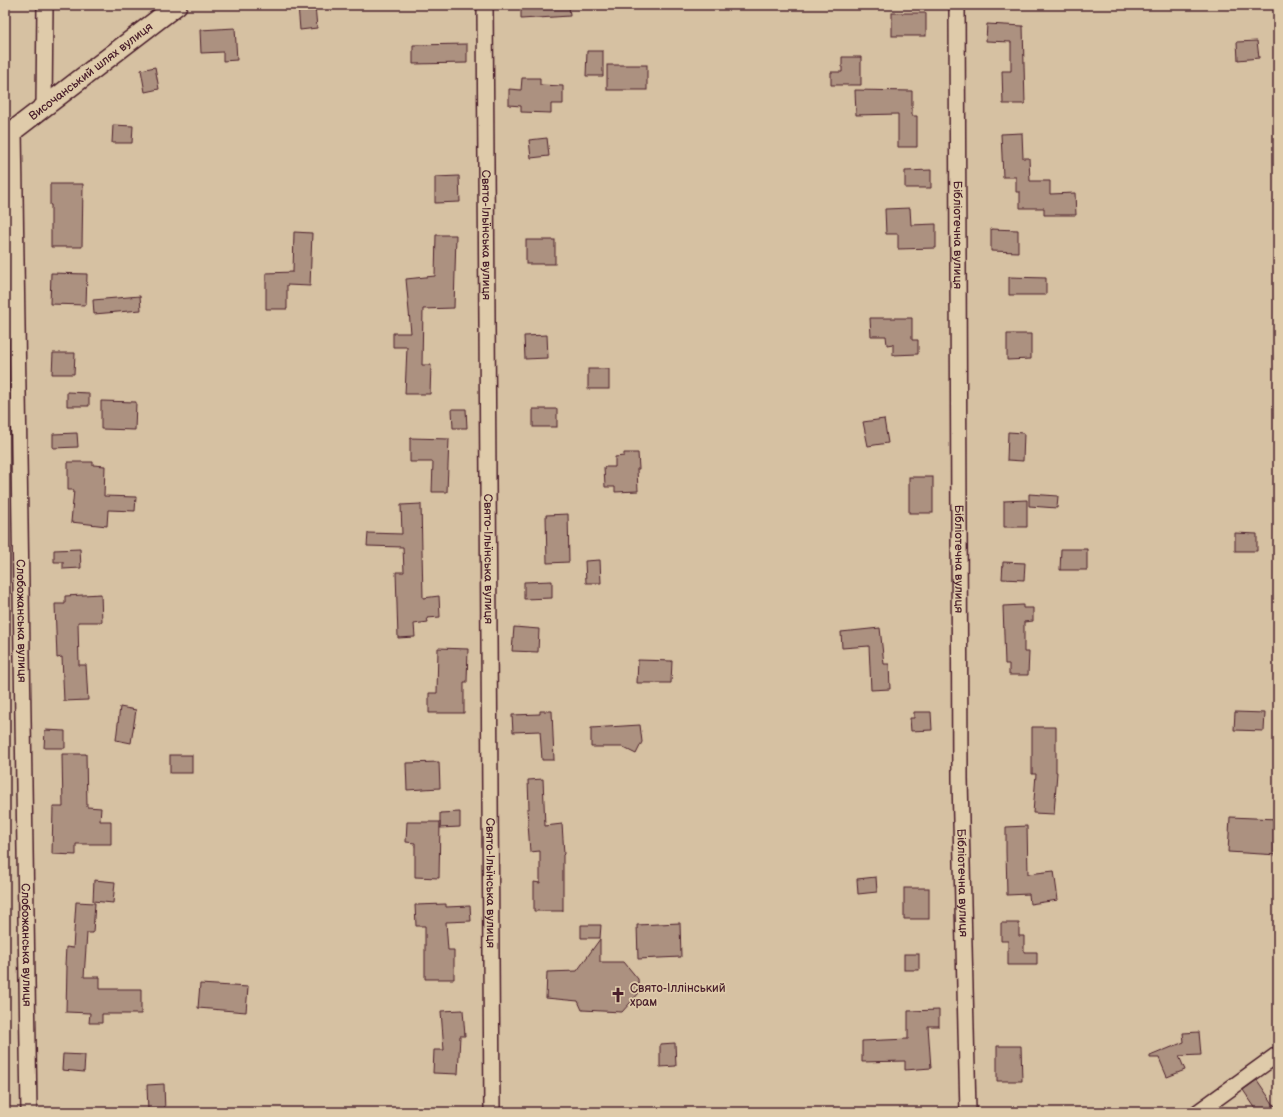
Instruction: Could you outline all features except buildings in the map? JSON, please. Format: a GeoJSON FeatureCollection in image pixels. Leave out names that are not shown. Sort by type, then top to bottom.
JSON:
{"type":"FeatureCollection","features":[{"type":"Feature","properties":{"kind":"street"},"geometry":{"type":"LineString","coordinates":[[44,107],[45,5]]}},
{"type":"Feature","properties":{"kind":"street","name":"Височанський шлях вулиця"},"geometry":{"type":"LineString","coordinates":[[10,134],[177,5]]}},
{"type":"Feature","properties":{"kind":"street","name":"Свято-Ільїнська вулиця"},"geometry":{"type":"LineString","coordinates":[[485,5],[492,1112]]}},
{"type":"Feature","properties":{"kind":"street","name":"Бібліотечна вулиця"},"geometry":{"type":"LineString","coordinates":[[957,5],[960,779],[968,1112]]}},
{"type":"Feature","properties":{"kind":"street","name":"Слобожанська вулиця"},"geometry":{"type":"LineString","coordinates":[[10,134],[29,1112]]}},
{"type":"Feature","properties":{"kind":"street"},"geometry":{"type":"LineString","coordinates":[[1198,1112],[1278,1054]]}},
{"type":"Feature","properties":{"kind":"lane"},"geometry":{"type":"LineString","coordinates":[[5,157],[10,134]]}},
{"type":"Feature","properties":{"kind":"place","name":"Свято-Іллінський храм"},"geometry":{"type":"Point","coordinates":[618,995]}}]}
